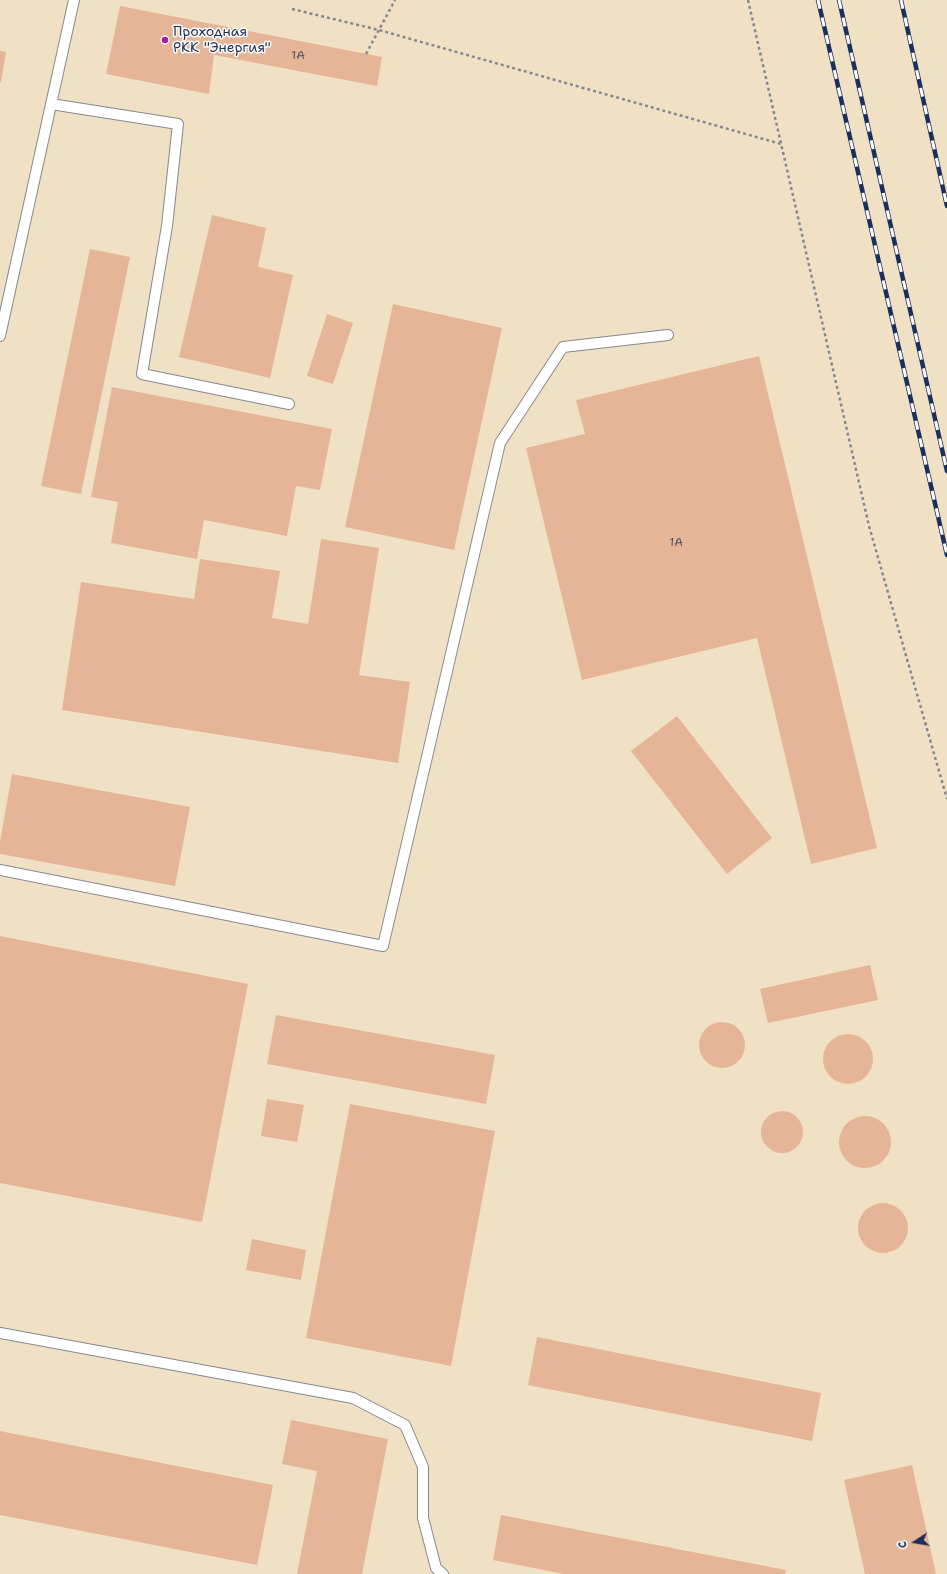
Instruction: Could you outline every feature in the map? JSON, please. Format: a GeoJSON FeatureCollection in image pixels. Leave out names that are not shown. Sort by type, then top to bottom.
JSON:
{"type":"FeatureCollection","features":[{"type":"Feature","properties":{"kind":"lane"},"geometry":{"type":"LineString","coordinates":[[0,336],[74,0]]}},
{"type":"Feature","properties":{"kind":"lane"},"geometry":{"type":"LineString","coordinates":[[51,104],[178,124],[167,226],[142,374],[289,404]]}},
{"type":"Feature","properties":{"kind":"lane"},"geometry":{"type":"LineString","coordinates":[[0,870],[383,946],[500,443],[563,348],[668,335]]}},
{"type":"Feature","properties":{"kind":"lane"},"geometry":{"type":"LineString","coordinates":[[0,1333],[353,1398],[405,1425],[424,1467],[423,1518],[436,1568],[443,1574]]}},
{"type":"Feature","properties":{"kind":"path"},"geometry":{"type":"LineString","coordinates":[[366,54],[395,0]]}},
{"type":"Feature","properties":{"kind":"path"},"geometry":{"type":"LineString","coordinates":[[748,0],[869,526],[947,799]]}},
{"type":"Feature","properties":{"kind":"path"},"geometry":{"type":"LineString","coordinates":[[292,9],[379,30],[781,144]]}},
{"type":"Feature","properties":{"kind":"building"},"geometry":{"type":"Polygon","coordinates":[[[120,6],[382,57],[377,86],[214,55],[209,94],[106,74],[120,6]]]}},
{"type":"Feature","properties":{"kind":"building"},"geometry":{"type":"Polygon","coordinates":[[[0,51],[6,52],[1,82],[0,82],[0,51]]]}},
{"type":"Feature","properties":{"kind":"building"},"geometry":{"type":"Polygon","coordinates":[[[212,215],[266,228],[258,267],[293,275],[270,378],[179,357],[212,215]]]}},
{"type":"Feature","properties":{"kind":"building"},"geometry":{"type":"Polygon","coordinates":[[[90,249],[130,257],[81,494],[41,486],[90,249]]]}},
{"type":"Feature","properties":{"kind":"building"},"geometry":{"type":"Polygon","coordinates":[[[393,304],[502,328],[454,550],[345,527],[393,304]]]}},
{"type":"Feature","properties":{"kind":"building"},"geometry":{"type":"Polygon","coordinates":[[[327,314],[353,323],[333,384],[307,376],[327,314]]]}},
{"type":"Feature","properties":{"kind":"building"},"geometry":{"type":"Polygon","coordinates":[[[759,356],[877,848],[811,864],[757,638],[582,680],[526,448],[585,434],[576,400],[759,356]]]}},
{"type":"Feature","properties":{"kind":"building"},"geometry":{"type":"Polygon","coordinates":[[[112,387],[332,429],[320,490],[296,486],[287,536],[204,520],[197,559],[111,543],[118,502],[91,497],[112,387]]]}},
{"type":"Feature","properties":{"kind":"building"},"geometry":{"type":"Polygon","coordinates":[[[321,539],[379,548],[359,675],[410,682],[398,763],[62,710],[81,582],[194,599],[200,559],[280,571],[272,618],[308,624],[321,539]]]}},
{"type":"Feature","properties":{"kind":"building"},"geometry":{"type":"Polygon","coordinates":[[[677,716],[772,838],[727,874],[631,751],[677,716]]]}},
{"type":"Feature","properties":{"kind":"building"},"geometry":{"type":"Polygon","coordinates":[[[12,774],[190,807],[175,886],[0,854],[0,842],[12,774]]]}},
{"type":"Feature","properties":{"kind":"building"},"geometry":{"type":"Polygon","coordinates":[[[0,936],[248,984],[202,1222],[0,1183],[0,936]]]}},
{"type":"Feature","properties":{"kind":"building"},"geometry":{"type":"Polygon","coordinates":[[[870,965],[878,1000],[768,1023],[760,989],[870,965]]]}},
{"type":"Feature","properties":{"kind":"building"},"geometry":{"type":"Polygon","coordinates":[[[276,1015],[495,1055],[486,1104],[267,1064],[276,1015]]]}},
{"type":"Feature","properties":{"kind":"building"},"geometry":{"type":"Polygon","coordinates":[[[722,1022],[735,1026],[741,1032],[745,1045],[741,1058],[735,1064],[722,1068],[709,1064],[703,1058],[699,1045],[703,1032],[709,1026],[722,1022]]]}},
{"type":"Feature","properties":{"kind":"building"},"geometry":{"type":"Polygon","coordinates":[[[848,1034],[858,1036],[866,1041],[871,1049],[873,1059],[871,1069],[866,1077],[858,1082],[848,1084],[838,1082],[830,1077],[825,1069],[823,1059],[825,1049],[830,1041],[838,1036],[848,1034]]]}},
{"type":"Feature","properties":{"kind":"building"},"geometry":{"type":"Polygon","coordinates":[[[267,1099],[304,1105],[297,1142],[261,1136],[267,1099]]]}},
{"type":"Feature","properties":{"kind":"building"},"geometry":{"type":"Polygon","coordinates":[[[350,1104],[495,1131],[451,1366],[306,1338],[350,1104]]]}},
{"type":"Feature","properties":{"kind":"building"},"geometry":{"type":"Polygon","coordinates":[[[778,1111],[786,1111],[797,1117],[803,1128],[803,1136],[797,1147],[786,1153],[778,1153],[767,1147],[761,1136],[761,1128],[767,1117],[778,1111]]]}},
{"type":"Feature","properties":{"kind":"building"},"geometry":{"type":"Polygon","coordinates":[[[860,1116],[870,1116],[880,1120],[887,1127],[891,1137],[891,1147],[887,1157],[880,1164],[870,1168],[860,1168],[850,1164],[843,1157],[839,1147],[839,1137],[843,1127],[850,1120],[860,1116]]]}},
{"type":"Feature","properties":{"kind":"building"},"geometry":{"type":"Polygon","coordinates":[[[888,1203],[893,1204],[901,1210],[907,1218],[907,1238],[901,1246],[893,1252],[878,1253],[873,1252],[865,1246],[859,1238],[858,1223],[859,1218],[865,1210],[873,1204],[888,1203]]]}},
{"type":"Feature","properties":{"kind":"building"},"geometry":{"type":"Polygon","coordinates":[[[252,1239],[306,1250],[301,1280],[246,1270],[252,1239]]]}},
{"type":"Feature","properties":{"kind":"building"},"geometry":{"type":"Polygon","coordinates":[[[537,1337],[821,1393],[812,1441],[528,1385],[537,1337]]]}},
{"type":"Feature","properties":{"kind":"building"},"geometry":{"type":"Polygon","coordinates":[[[291,1420],[388,1439],[362,1574],[297,1574],[317,1471],[282,1464],[291,1420]]]}},
{"type":"Feature","properties":{"kind":"building"},"geometry":{"type":"Polygon","coordinates":[[[0,1431],[273,1485],[257,1565],[0,1515],[0,1431]]]}},
{"type":"Feature","properties":{"kind":"building"},"geometry":{"type":"Polygon","coordinates":[[[912,1465],[936,1574],[865,1574],[844,1480],[912,1465]]]}},
{"type":"Feature","properties":{"kind":"building"},"geometry":{"type":"Polygon","coordinates":[[[501,1515],[786,1570],[785,1574],[564,1574],[493,1560],[501,1515]]]}},
{"type":"Feature","properties":{"kind":"railway"},"geometry":{"type":"LineString","coordinates":[[818,0],[947,555]]}},
{"type":"Feature","properties":{"kind":"railway"},"geometry":{"type":"LineString","coordinates":[[839,0],[947,471]]}},
{"type":"Feature","properties":{"kind":"railway"},"geometry":{"type":"LineString","coordinates":[[901,0],[947,206]]}},
{"type":"Feature","properties":{"kind":"place","name":"Проходная РКК \"Энергия\""},"geometry":{"type":"Point","coordinates":[165,40]}}]}
